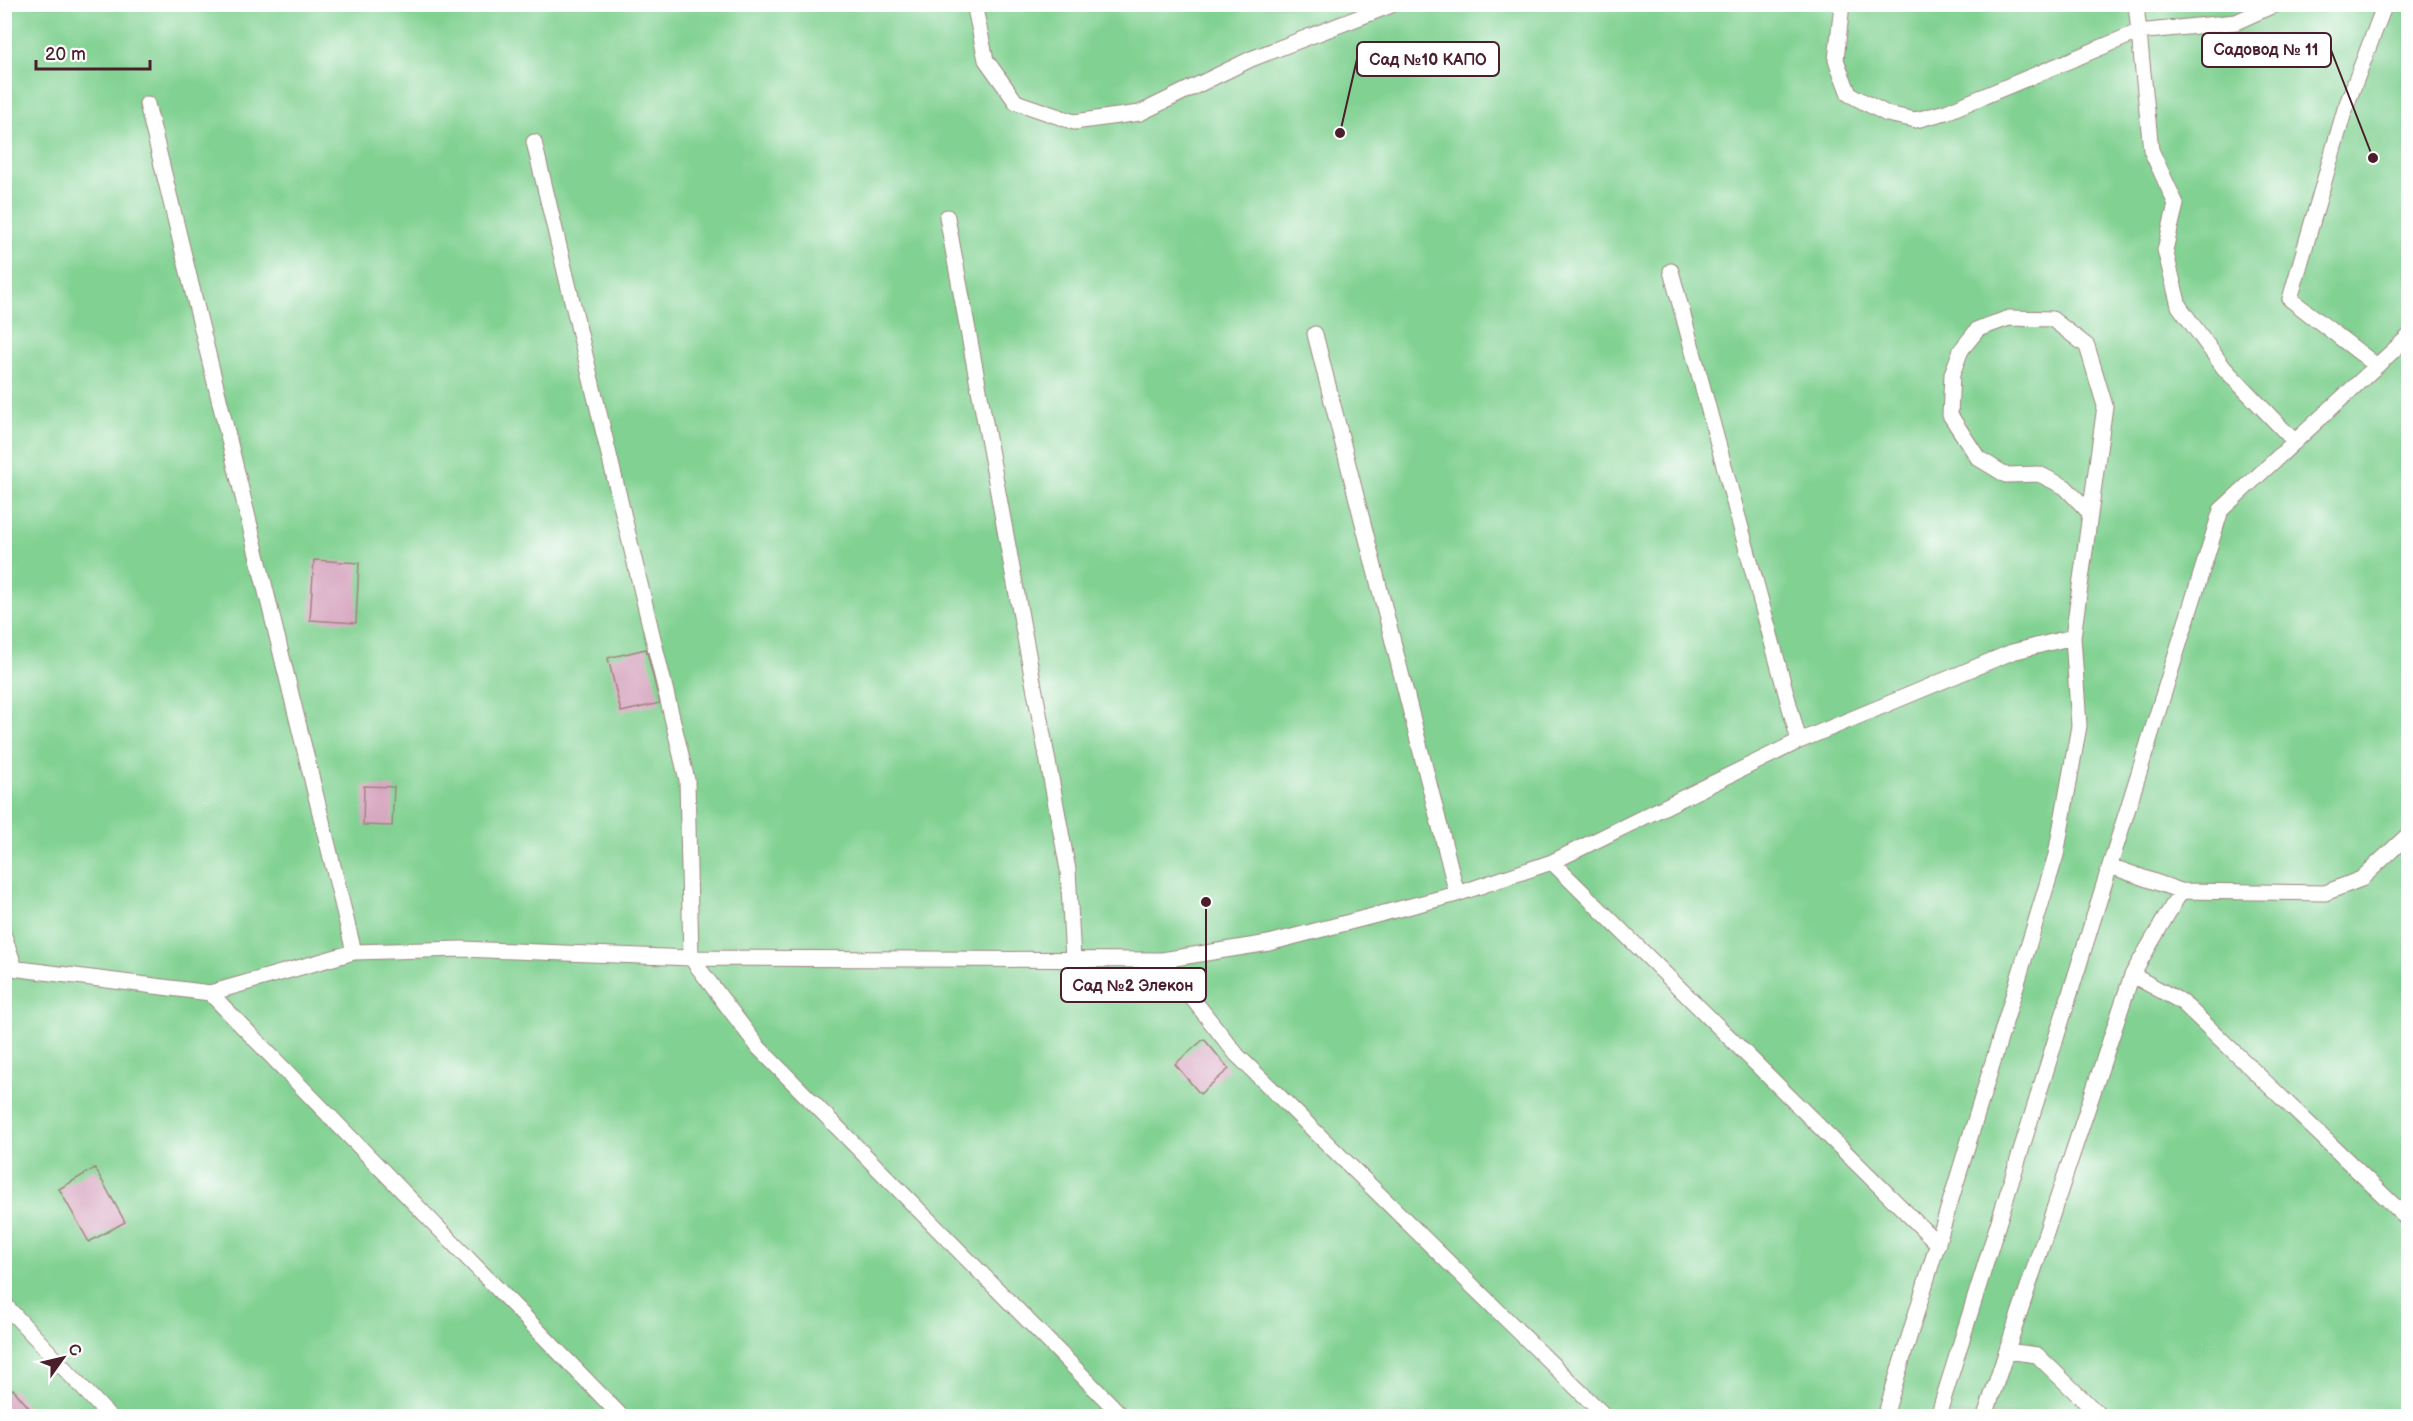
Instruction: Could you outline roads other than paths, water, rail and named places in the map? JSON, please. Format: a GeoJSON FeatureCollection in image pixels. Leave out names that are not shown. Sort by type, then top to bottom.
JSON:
{"type":"FeatureCollection","features":[{"type":"Feature","properties":{"kind":"lane"},"geometry":{"type":"LineString","coordinates":[[974,4],[986,60],[1016,102],[1074,122],[1140,113],[1251,59],[1394,4]]}},
{"type":"Feature","properties":{"kind":"lane"},"geometry":{"type":"LineString","coordinates":[[1842,4],[1836,60],[1849,94],[1887,114],[1916,120],[1946,112],[2138,32],[2236,22],[2276,4]]}},
{"type":"Feature","properties":{"kind":"lane"},"geometry":{"type":"LineString","coordinates":[[2136,4],[2151,150],[2176,204],[2165,250],[2179,306],[2224,368],[2295,442]]}},
{"type":"Feature","properties":{"kind":"lane"},"geometry":{"type":"LineString","coordinates":[[2377,366],[2290,299],[2345,109],[2385,4]]}},
{"type":"Feature","properties":{"kind":"lane"},"geometry":{"type":"LineString","coordinates":[[147,104],[354,952]]}},
{"type":"Feature","properties":{"kind":"lane"},"geometry":{"type":"LineString","coordinates":[[534,142],[687,780],[691,958],[759,1048],[1122,1416]]}},
{"type":"Feature","properties":{"kind":"lane"},"geometry":{"type":"LineString","coordinates":[[947,218],[1068,870],[1073,960]]}},
{"type":"Feature","properties":{"kind":"lane"},"geometry":{"type":"LineString","coordinates":[[1671,271],[1799,741]]}},
{"type":"Feature","properties":{"kind":"lane"},"geometry":{"type":"LineString","coordinates":[[1885,1416],[2056,855],[2079,726],[2073,637],[2105,406],[2087,346],[2052,319],[2009,318],[1978,328],[1960,350],[1952,374],[1950,415],[1978,458],[2006,475],[2039,474],[2065,487],[2090,513]]}},
{"type":"Feature","properties":{"kind":"lane"},"geometry":{"type":"LineString","coordinates":[[1315,334],[1457,894]]}},
{"type":"Feature","properties":{"kind":"lane"},"geometry":{"type":"LineString","coordinates":[[1938,1416],[2221,510],[2409,337]]}},
{"type":"Feature","properties":{"kind":"lane"},"geometry":{"type":"LineString","coordinates":[[4,936],[10,967],[210,993],[354,952],[462,949],[691,958],[1162,960],[1269,943],[1457,894],[1552,862],[1799,741],[2012,652],[2073,637]]}},
{"type":"Feature","properties":{"kind":"lane"},"geometry":{"type":"LineString","coordinates":[[2110,866],[2181,891],[2325,893],[2361,879],[2409,835]]}},
{"type":"Feature","properties":{"kind":"lane"},"geometry":{"type":"LineString","coordinates":[[1552,862],[1938,1244]]}},
{"type":"Feature","properties":{"kind":"lane"},"geometry":{"type":"LineString","coordinates":[[1985,1416],[2132,975],[2181,891]]}},
{"type":"Feature","properties":{"kind":"lane"},"geometry":{"type":"LineString","coordinates":[[1162,960],[1237,1055],[1605,1416]]}},
{"type":"Feature","properties":{"kind":"lane"},"geometry":{"type":"LineString","coordinates":[[2132,975],[2182,1002],[2409,1219]]}},
{"type":"Feature","properties":{"kind":"lane"},"geometry":{"type":"LineString","coordinates":[[210,993],[621,1416]]}},
{"type":"Feature","properties":{"kind":"lane"},"geometry":{"type":"LineString","coordinates":[[4,1304],[109,1416]]}},
{"type":"Feature","properties":{"kind":"lane"},"geometry":{"type":"LineString","coordinates":[[2007,1351],[2037,1355],[2100,1416]]}},
{"type":"Feature","properties":{"kind":"place","name":"Сад №10 КАПО"},"geometry":{"type":"Point","coordinates":[1340,133]}},
{"type":"Feature","properties":{"kind":"place","name":"Садовод № 11"},"geometry":{"type":"Point","coordinates":[2373,158]}},
{"type":"Feature","properties":{"kind":"place","name":"Сад №2 Элекон"},"geometry":{"type":"Point","coordinates":[1206,902]}}]}
